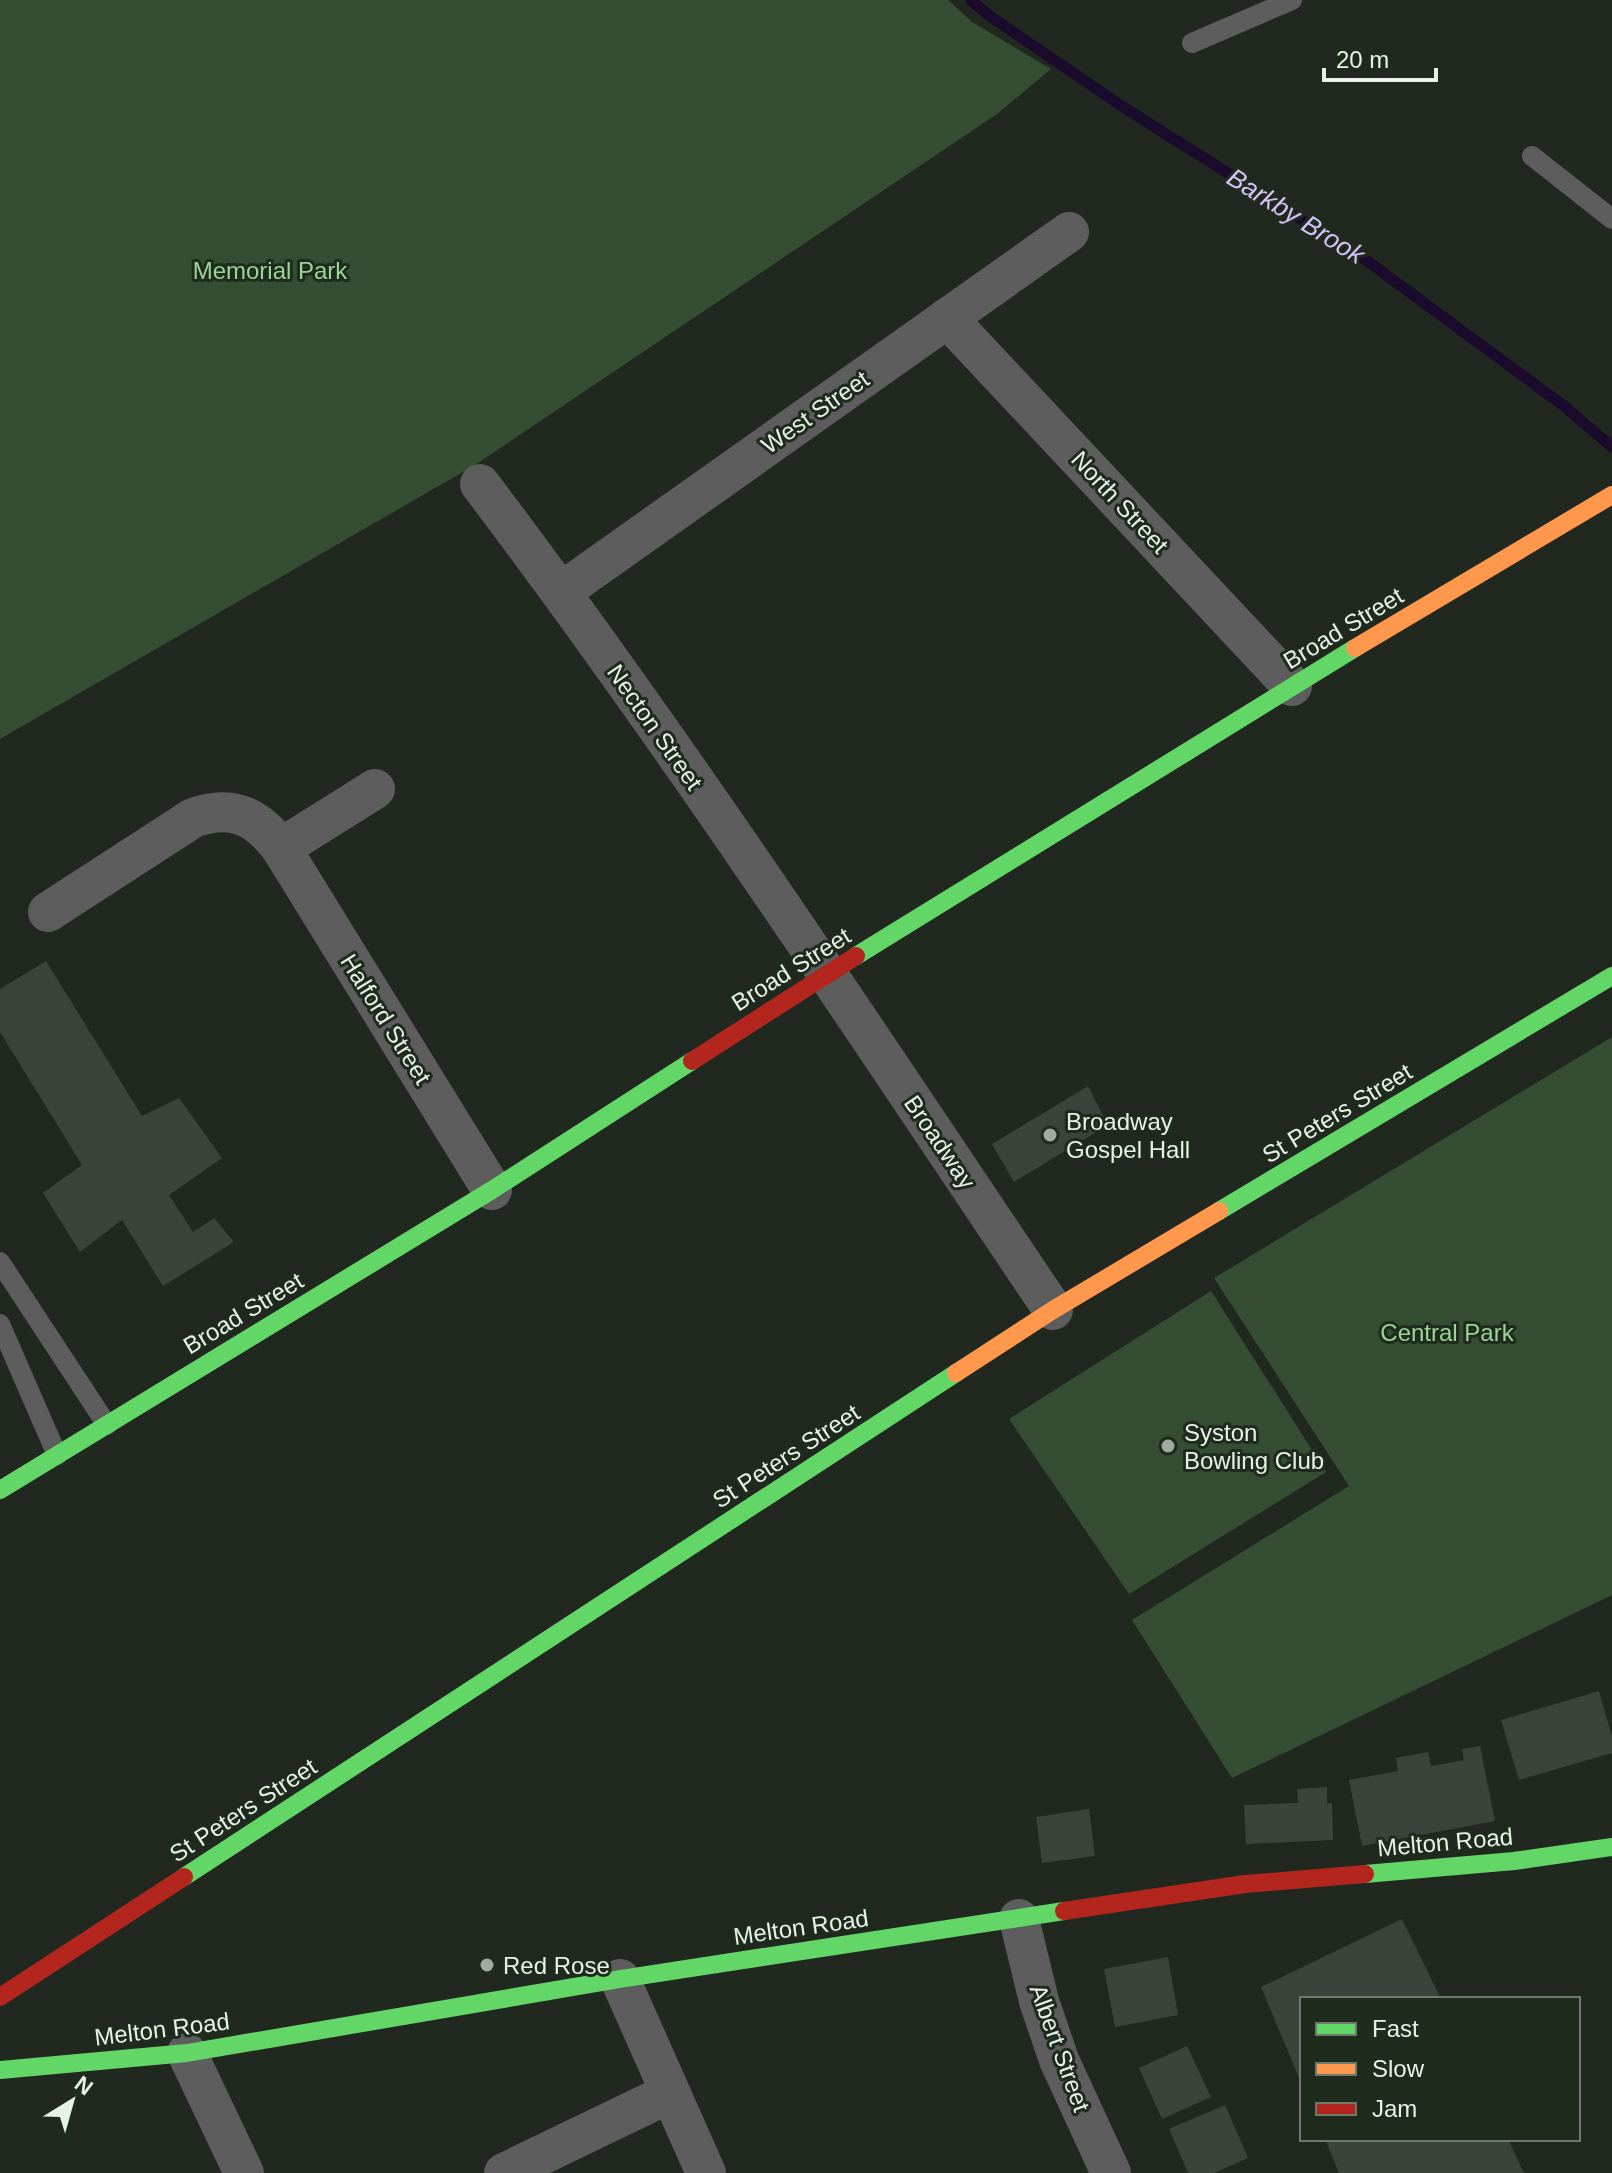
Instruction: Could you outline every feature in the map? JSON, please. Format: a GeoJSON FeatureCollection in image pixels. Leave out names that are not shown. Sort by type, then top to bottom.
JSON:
{"type":"FeatureCollection","features":[{"type":"Feature","properties":{"kind":"street","name":"West Street"},"geometry":{"type":"LineString","coordinates":[[561,592],[1069,232]]}},
{"type":"Feature","properties":{"kind":"street","name":"North Street"},"geometry":{"type":"LineString","coordinates":[[947,318],[1292,686]]}},
{"type":"Feature","properties":{"kind":"street","name":"Necton Street"},"geometry":{"type":"LineString","coordinates":[[480,484],[561,592],[826,974]]}},
{"type":"Feature","properties":{"kind":"street","name":"Broad Street"},"geometry":{"type":"LineString","coordinates":[[0,1490],[492,1190],[826,974],[1292,686],[1610,496]]}},
{"type":"Feature","properties":{"kind":"street"},"geometry":{"type":"LineString","coordinates":[[281,848],[375,789]]}},
{"type":"Feature","properties":{"kind":"street","name":"Halford Street"},"geometry":{"type":"LineString","coordinates":[[48,912],[193,818],[226,811],[258,823],[281,848],[492,1190]]}},
{"type":"Feature","properties":{"kind":"street","name":"Broadway"},"geometry":{"type":"LineString","coordinates":[[826,974],[1053,1310]]}},
{"type":"Feature","properties":{"kind":"street","name":"St Peters Street"},"geometry":{"type":"LineString","coordinates":[[0,1997],[1053,1310],[1612,976]]}},
{"type":"Feature","properties":{"kind":"street","name":"Melton Road"},"geometry":{"type":"LineString","coordinates":[[0,2070],[187,2053],[620,1979],[1245,1884],[1514,1861],[1612,1847]]}},
{"type":"Feature","properties":{"kind":"street","name":"Albert Street"},"geometry":{"type":"LineString","coordinates":[[1019,1919],[1039,2001],[1066,2076],[1111,2173]]}},
{"type":"Feature","properties":{"kind":"street"},"geometry":{"type":"LineString","coordinates":[[620,1979],[706,2173]]}},
{"type":"Feature","properties":{"kind":"street"},"geometry":{"type":"LineString","coordinates":[[187,2053],[244,2173]]}},
{"type":"Feature","properties":{"kind":"street"},"geometry":{"type":"LineString","coordinates":[[504,2173],[670,2093]]}},
{"type":"Feature","properties":{"kind":"lane"},"geometry":{"type":"LineString","coordinates":[[1192,43],[1292,0]]}},
{"type":"Feature","properties":{"kind":"lane"},"geometry":{"type":"LineString","coordinates":[[1532,156],[1612,219]]}},
{"type":"Feature","properties":{"kind":"lane"},"geometry":{"type":"LineString","coordinates":[[0,1262],[107,1425]]}},
{"type":"Feature","properties":{"kind":"lane"},"geometry":{"type":"LineString","coordinates":[[0,1324],[57,1455]]}},
{"type":"Feature","properties":{"kind":"green space","name":"Memorial Park"},"geometry":{"type":"Polygon","coordinates":[[[0,0],[948,0],[972,22],[1051,69],[997,114],[475,465],[0,739],[0,0]]]}},
{"type":"Feature","properties":{"kind":"green space","name":"Central Park"},"geometry":{"type":"Polygon","coordinates":[[[1612,1037],[1612,1595],[1232,1778],[1132,1620],[1349,1486],[1214,1278],[1612,1037]]]}},
{"type":"Feature","properties":{"kind":"green space","name":"Syston Bowling Club"},"geometry":{"type":"Polygon","coordinates":[[[1211,1291],[1326,1472],[1129,1594],[1009,1419],[1211,1291]]]}},
{"type":"Feature","properties":{"kind":"building"},"geometry":{"type":"Polygon","coordinates":[[[46,961],[142,1116],[179,1098],[222,1158],[169,1195],[193,1232],[214,1218],[234,1242],[163,1286],[122,1220],[80,1252],[43,1193],[82,1165],[0,1032],[0,989],[46,961]]]}},
{"type":"Feature","properties":{"kind":"building","name":"Broadway Gospel Hall"},"geometry":{"type":"Polygon","coordinates":[[[1088,1086],[1108,1125],[1014,1182],[992,1144],[1088,1086]]]}},
{"type":"Feature","properties":{"kind":"building"},"geometry":{"type":"Polygon","coordinates":[[[1599,1691],[1612,1737],[1612,1753],[1519,1780],[1501,1720],[1599,1691]]]}},
{"type":"Feature","properties":{"kind":"building"},"geometry":{"type":"Polygon","coordinates":[[[1480,1746],[1495,1821],[1362,1846],[1349,1780],[1398,1771],[1396,1758],[1428,1752],[1431,1766],[1464,1760],[1462,1749],[1480,1746]]]}},
{"type":"Feature","properties":{"kind":"building"},"geometry":{"type":"Polygon","coordinates":[[[1327,1787],[1327,1804],[1332,1803],[1333,1840],[1246,1844],[1244,1805],[1298,1803],[1297,1789],[1327,1787]]]}},
{"type":"Feature","properties":{"kind":"building"},"geometry":{"type":"Polygon","coordinates":[[[1089,1809],[1095,1856],[1042,1863],[1036,1817],[1089,1809]]]}},
{"type":"Feature","properties":{"kind":"building"},"geometry":{"type":"Polygon","coordinates":[[[1402,1919],[1440,1997],[1300,1997],[1300,2080],[1261,1987],[1402,1919]]]}},
{"type":"Feature","properties":{"kind":"building"},"geometry":{"type":"Polygon","coordinates":[[[1168,1957],[1178,2015],[1115,2027],[1104,1969],[1168,1957]]]}},
{"type":"Feature","properties":{"kind":"building"},"geometry":{"type":"Polygon","coordinates":[[[1187,2046],[1211,2097],[1162,2119],[1139,2068],[1187,2046]]]}},
{"type":"Feature","properties":{"kind":"building"},"geometry":{"type":"Polygon","coordinates":[[[1225,2105],[1248,2158],[1214,2173],[1188,2173],[1169,2129],[1225,2105]]]}},
{"type":"Feature","properties":{"kind":"building"},"geometry":{"type":"Polygon","coordinates":[[[1326,2141],[1509,2141],[1524,2173],[1339,2173],[1326,2141]]]}},
{"type":"Feature","properties":{"kind":"waterway","name":"Barkby Brook"},"geometry":{"type":"LineString","coordinates":[[971,0],[1120,105],[1370,263],[1564,406],[1612,447]]}},
{"type":"Feature","properties":{"kind":"traffic: fast"},"geometry":{"type":"LineString","coordinates":[[856,956],[1355,648]]}},
{"type":"Feature","properties":{"kind":"traffic: fast"},"geometry":{"type":"LineString","coordinates":[[1219,1211],[1612,976]]}},
{"type":"Feature","properties":{"kind":"traffic: fast"},"geometry":{"type":"LineString","coordinates":[[0,1490],[492,1190],[692,1061]]}},
{"type":"Feature","properties":{"kind":"traffic: fast"},"geometry":{"type":"LineString","coordinates":[[184,1877],[956,1373]]}},
{"type":"Feature","properties":{"kind":"traffic: fast"},"geometry":{"type":"LineString","coordinates":[[1365,1874],[1514,1861],[1612,1847]]}},
{"type":"Feature","properties":{"kind":"traffic: fast"},"geometry":{"type":"LineString","coordinates":[[0,2070],[187,2053],[620,1979],[1064,1911]]}},
{"type":"Feature","properties":{"kind":"traffic: slow"},"geometry":{"type":"LineString","coordinates":[[1355,648],[1612,495]]}},
{"type":"Feature","properties":{"kind":"traffic: slow"},"geometry":{"type":"LineString","coordinates":[[956,1373],[1053,1310],[1219,1211]]}},
{"type":"Feature","properties":{"kind":"traffic: jam"},"geometry":{"type":"LineString","coordinates":[[692,1061],[856,956]]}},
{"type":"Feature","properties":{"kind":"traffic: jam"},"geometry":{"type":"LineString","coordinates":[[1064,1911],[1245,1884],[1365,1874]]}},
{"type":"Feature","properties":{"kind":"traffic: jam"},"geometry":{"type":"LineString","coordinates":[[0,1997],[184,1877]]}},
{"type":"Feature","properties":{"kind":"place","name":"Broadway Gospel Hall"},"geometry":{"type":"Point","coordinates":[1050,1135]}},
{"type":"Feature","properties":{"kind":"place","name":"Syston Bowling Club"},"geometry":{"type":"Point","coordinates":[1168,1446]}},
{"type":"Feature","properties":{"kind":"place","name":"Red Rose"},"geometry":{"type":"Point","coordinates":[487,1965]}}]}
